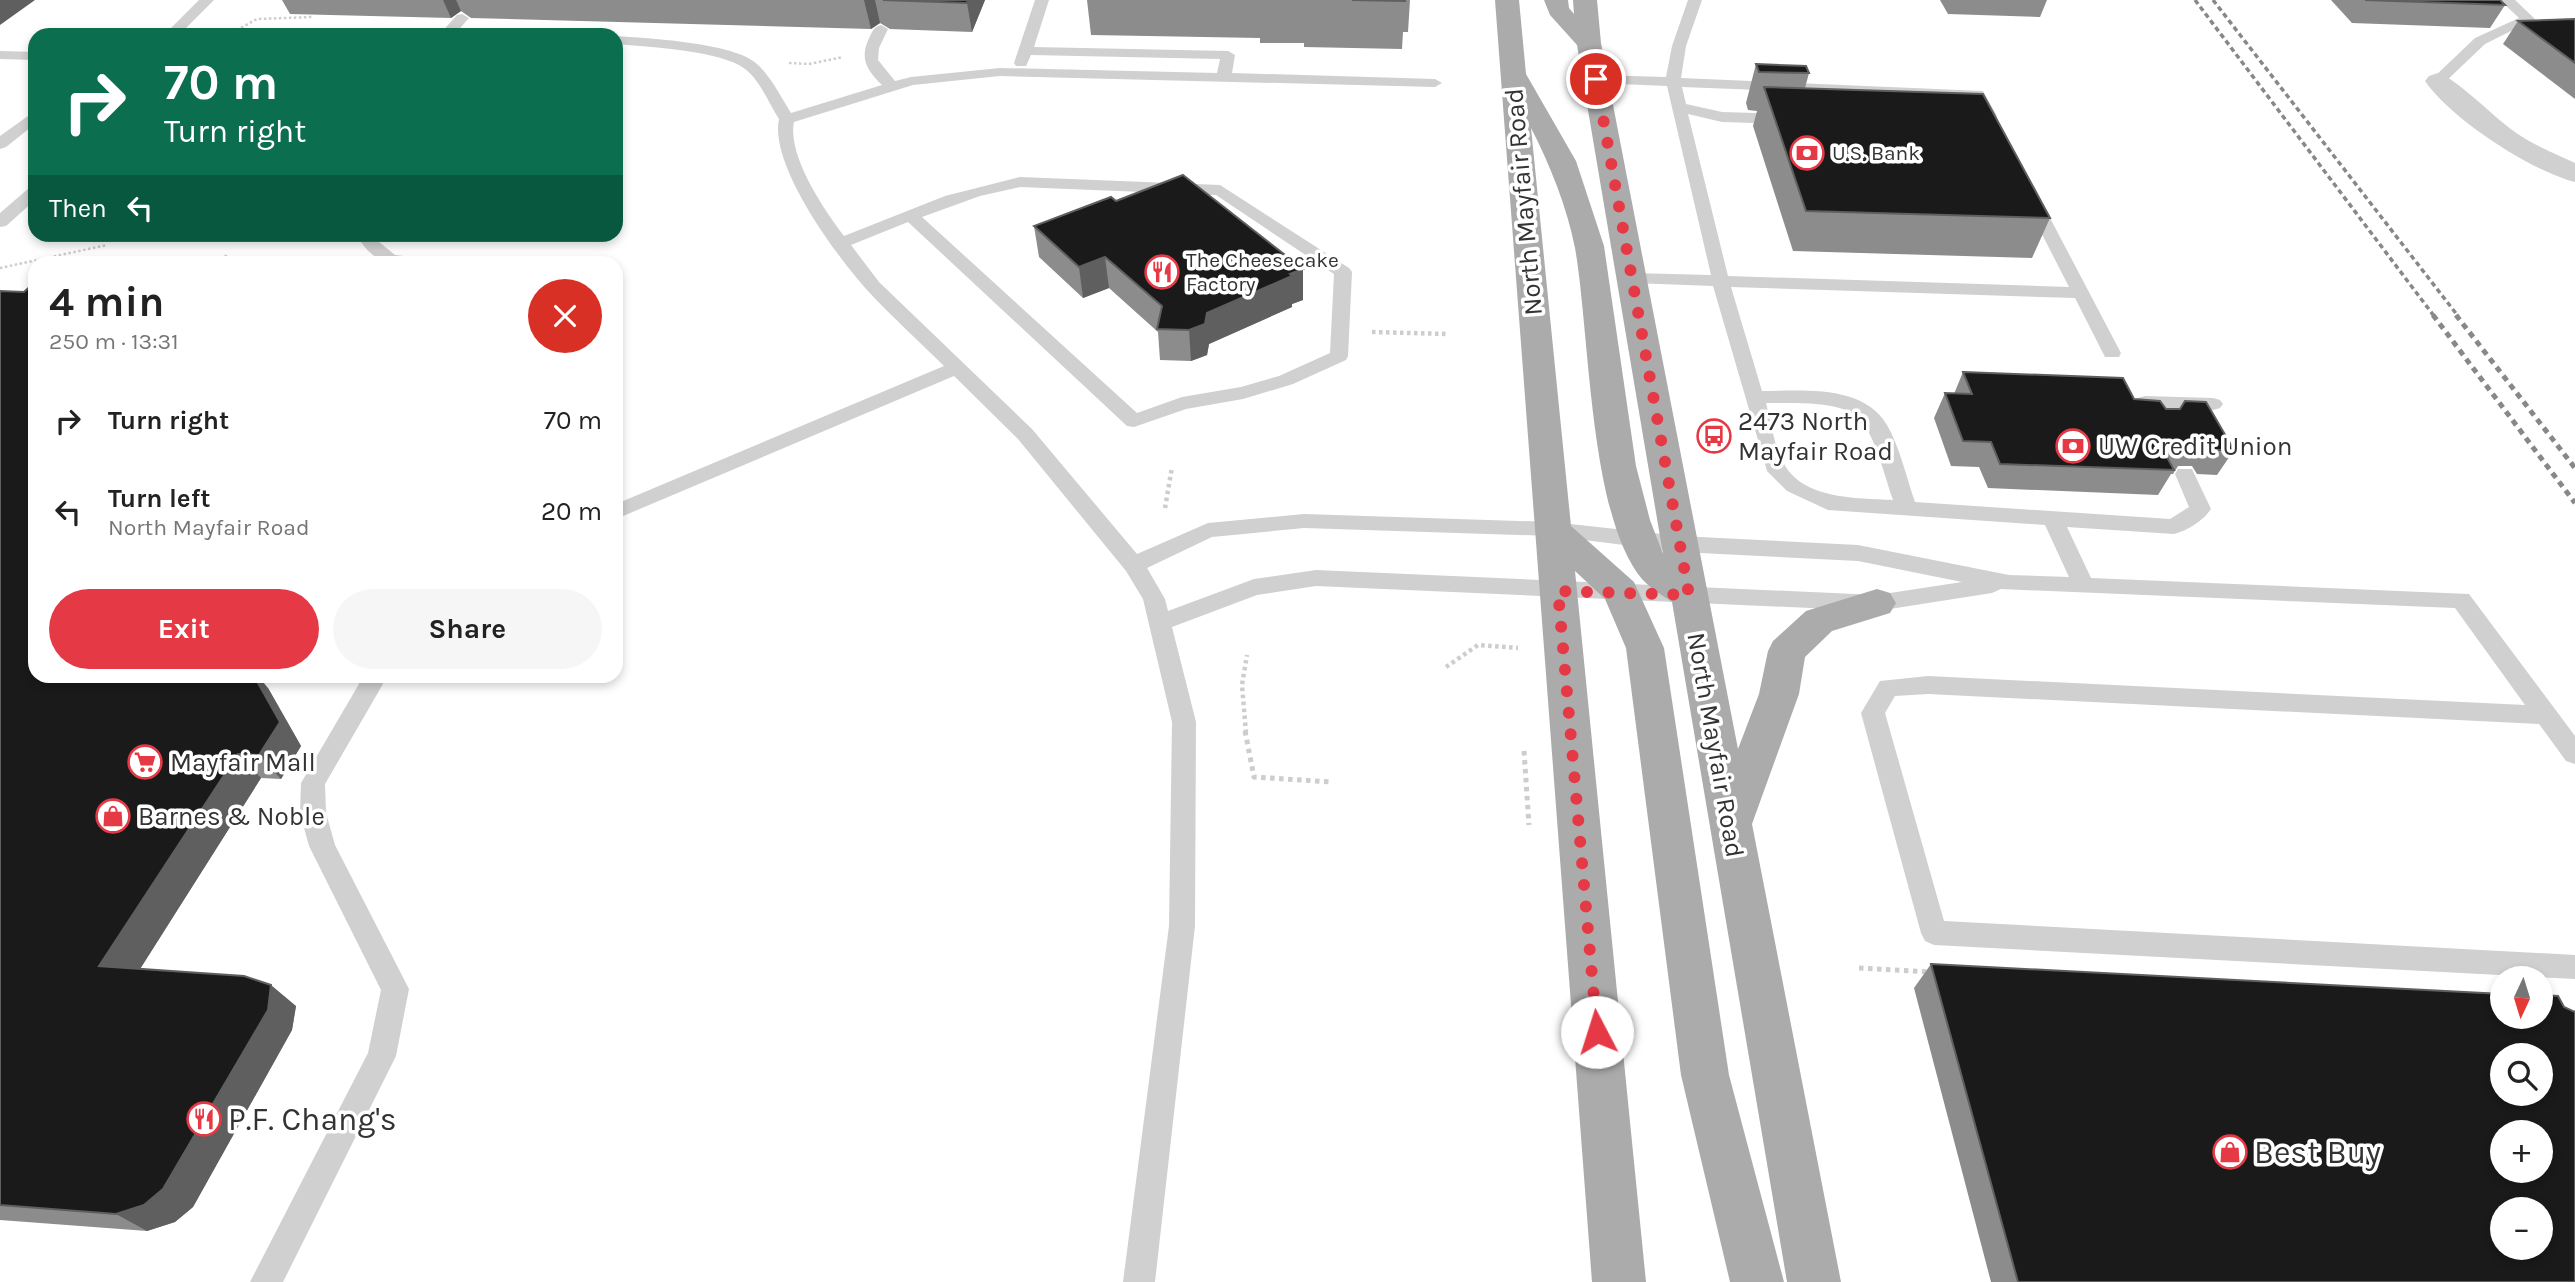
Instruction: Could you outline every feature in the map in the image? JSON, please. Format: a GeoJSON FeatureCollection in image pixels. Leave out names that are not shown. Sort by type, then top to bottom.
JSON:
{"type":"FeatureCollection","features":[{"type":"Feature","properties":{"kind":"main road","name":"North Mayfair Road"},"geometry":{"type":"LineString","coordinates":[[1507,0],[1619,1282]]}},
{"type":"Feature","properties":{"kind":"main road"},"geometry":{"type":"LineString","coordinates":[[1556,0],[1558,10],[1590,43],[1607,0]]}},
{"type":"Feature","properties":{"kind":"main road","name":"North Mayfair Road"},"geometry":{"type":"LineString","coordinates":[[1585,0],[1596,79],[1814,1282]]}},
{"type":"Feature","properties":{"kind":"main road"},"geometry":{"type":"LineString","coordinates":[[1511,65],[1562,161],[1589,246],[1619,466],[1627,502],[1654,568],[1689,595]]}},
{"type":"Feature","properties":{"kind":"main road"},"geometry":{"type":"LineString","coordinates":[[1552,529],[1621,592],[1646,648],[1705,1075],[1756,1282]]}},
{"type":"Feature","properties":{"kind":"main road"},"geometry":{"type":"LineString","coordinates":[[1731,823],[1779,694],[1787,651],[1819,621],[1877,603]]}},
{"type":"Feature","properties":{"kind":"street"},"geometry":{"type":"LineString","coordinates":[[2438,81],[2469,110],[2511,142],[2575,174]]}},
{"type":"Feature","properties":{"kind":"lane"},"geometry":{"type":"LineString","coordinates":[[178,28],[207,0]]}},
{"type":"Feature","properties":{"kind":"lane"},"geometry":{"type":"LineString","coordinates":[[1018,72],[1042,0]]}},
{"type":"Feature","properties":{"kind":"lane"},"geometry":{"type":"LineString","coordinates":[[1695,0],[1679,46],[1673,82],[1721,282],[1774,467],[1794,486],[1828,503],[2174,527],[2202,509],[2185,474]]}},
{"type":"Feature","properties":{"kind":"lane"},"geometry":{"type":"LineString","coordinates":[[2438,81],[2480,41],[2528,19],[2507,0]]}},
{"type":"Feature","properties":{"kind":"lane"},"geometry":{"type":"LineString","coordinates":[[453,28],[462,18]]}},
{"type":"Feature","properties":{"kind":"lane"},"geometry":{"type":"LineString","coordinates":[[881,29],[869,52],[871,65],[892,86]]}},
{"type":"Feature","properties":{"kind":"lane"},"geometry":{"type":"LineString","coordinates":[[623,41],[657,43],[720,55],[751,65],[787,119],[784,133],[798,175],[822,219],[840,243],[873,286],[1025,434],[1134,565],[1154,599],[1184,722],[1182,926],[1139,1282]]}},
{"type":"Feature","properties":{"kind":"lane"},"geometry":{"type":"LineString","coordinates":[[1025,51],[1228,55],[1224,78]]}},
{"type":"Feature","properties":{"kind":"lane"},"geometry":{"type":"LineString","coordinates":[[0,55],[28,56]]}},
{"type":"Feature","properties":{"kind":"lane"},"geometry":{"type":"LineString","coordinates":[[787,119],[911,81],[1018,72],[1435,83]]}},
{"type":"Feature","properties":{"kind":"lane"},"geometry":{"type":"LineString","coordinates":[[1596,79],[1978,94],[1991,129]]}},
{"type":"Feature","properties":{"kind":"lane"},"geometry":{"type":"LineString","coordinates":[[1679,107],[1722,117],[1801,120]]}},
{"type":"Feature","properties":{"kind":"lane"},"geometry":{"type":"LineString","coordinates":[[0,144],[28,122]]}},
{"type":"Feature","properties":{"kind":"lane"},"geometry":{"type":"LineString","coordinates":[[840,243],[987,187],[1020,182],[1220,190],[1343,272],[1339,356],[1286,380],[1243,393],[1182,403],[1134,421],[1088,382],[911,216]]}},
{"type":"Feature","properties":{"kind":"lane"},"geometry":{"type":"LineString","coordinates":[[2023,182],[2112,353]]}},
{"type":"Feature","properties":{"kind":"lane"},"geometry":{"type":"LineString","coordinates":[[0,201],[28,196]]}},
{"type":"Feature","properties":{"kind":"lane"},"geometry":{"type":"LineString","coordinates":[[0,222],[28,197]]}},
{"type":"Feature","properties":{"kind":"lane"},"geometry":{"type":"LineString","coordinates":[[1632,278],[2080,293]]}},
{"type":"Feature","properties":{"kind":"lane"},"geometry":{"type":"LineString","coordinates":[[623,509],[957,368]]}},
{"type":"Feature","properties":{"kind":"lane"},"geometry":{"type":"LineString","coordinates":[[1754,397],[1841,400],[1863,410],[1877,426],[1906,507]]}},
{"type":"Feature","properties":{"kind":"lane"},"geometry":{"type":"LineString","coordinates":[[2158,426],[2145,402],[2213,404]]}},
{"type":"Feature","properties":{"kind":"lane"},"geometry":{"type":"LineString","coordinates":[[2053,519],[2084,586]]}},
{"type":"Feature","properties":{"kind":"lane"},"geometry":{"type":"LineString","coordinates":[[1134,565],[1208,530],[1304,521],[1552,529],[1680,544],[1858,553],[2009,583],[2461,600],[2575,754]]}},
{"type":"Feature","properties":{"kind":"lane"},"geometry":{"type":"LineString","coordinates":[[1160,623],[1254,587],[1316,578],[1558,591],[1877,603],[2009,583]]}},
{"type":"Feature","properties":{"kind":"lane"},"geometry":{"type":"LineString","coordinates":[[266,1282],[382,1056],[395,989],[322,846],[313,813],[313,783],[370,683]]}},
{"type":"Feature","properties":{"kind":"lane"},"geometry":{"type":"LineString","coordinates":[[2490,969],[2102,940],[1934,933],[1872,713],[1888,687],[1928,685],[2548,715]]}},
{"type":"Feature","properties":{"kind":"lane"},"geometry":{"type":"LineString","coordinates":[[2553,968],[2575,967]]}},
{"type":"Feature","properties":{"kind":"path"},"geometry":{"type":"LineString","coordinates":[[235,28],[239,24],[267,16],[312,17]]}},
{"type":"Feature","properties":{"kind":"path"},"geometry":{"type":"LineString","coordinates":[[782,61],[808,64],[850,57]]}},
{"type":"Feature","properties":{"kind":"path"},"geometry":{"type":"LineString","coordinates":[[56,256],[107,245]]}},
{"type":"Feature","properties":{"kind":"path"},"geometry":{"type":"LineString","coordinates":[[0,268],[28,262]]}},
{"type":"Feature","properties":{"kind":"path"},"geometry":{"type":"LineString","coordinates":[[1340,331],[1447,334]]}},
{"type":"Feature","properties":{"kind":"path"},"geometry":{"type":"LineString","coordinates":[[1165,508],[1172,467]]}},
{"type":"Feature","properties":{"kind":"path"},"geometry":{"type":"LineString","coordinates":[[1446,667],[1478,645],[1518,647]]}},
{"type":"Feature","properties":{"kind":"path"},"geometry":{"type":"LineString","coordinates":[[1247,655],[1240,678],[1241,702],[1254,777],[1332,782]]}},
{"type":"Feature","properties":{"kind":"path"},"geometry":{"type":"LineString","coordinates":[[1859,968],[1940,972]]}},
{"type":"Feature","properties":{"kind":"building"},"geometry":{"type":"Polygon","coordinates":[[[883,0],[968,0],[967,3],[883,0]]]}},
{"type":"Feature","properties":{"kind":"building"},"geometry":{"type":"Polygon","coordinates":[[[2365,0],[2500,0],[2505,5],[2365,0]]]}},
{"type":"Feature","properties":{"kind":"building"},"geometry":{"type":"Polygon","coordinates":[[[2575,19],[2575,63],[2518,21],[2575,19]]]}},
{"type":"Feature","properties":{"kind":"building"},"geometry":{"type":"Polygon","coordinates":[[[1756,64],[1806,66],[1809,73],[1759,72],[1756,64]]]}},
{"type":"Feature","properties":{"kind":"building"},"geometry":{"type":"Polygon","coordinates":[[[1764,87],[1983,94],[2050,218],[1806,211],[1764,87]]]}},
{"type":"Feature","properties":{"kind":"building","name":"The Cheesecake Factory"},"geometry":{"type":"Polygon","coordinates":[[[1183,175],[1303,269],[1207,313],[1205,324],[1189,330],[1157,329],[1162,306],[1105,257],[1079,267],[1034,226],[1111,197],[1116,201],[1183,175]]]}},
{"type":"Feature","properties":{"kind":"building","name":"Mayfair Mall"},"geometry":{"type":"Polygon","coordinates":[[[28,288],[28,683],[258,683],[280,722],[259,755],[238,754],[99,966],[244,976],[271,985],[268,1010],[163,1189],[144,1205],[116,1214],[0,1205],[0,291],[24,292],[28,288]]]}},
{"type":"Feature","properties":{"kind":"building","name":"UW Credit Union"},"geometry":{"type":"Polygon","coordinates":[[[1963,372],[2123,378],[2134,399],[2160,401],[2166,409],[2180,409],[2185,401],[2206,402],[2234,450],[2214,450],[2208,441],[2194,441],[2188,449],[2162,448],[2174,470],[2000,464],[1991,442],[1963,441],[1945,393],[1972,394],[1963,372]]]}},
{"type":"Feature","properties":{"kind":"building","name":"Best Buy"},"geometry":{"type":"Polygon","coordinates":[[[1931,964],[2490,993],[2490,1029],[2553,1029],[2553,996],[2558,996],[2564,1007],[2575,1012],[2575,1282],[2018,1282],[1931,964]]]}},
{"type":"Feature","properties":{"kind":"railway"},"geometry":{"type":"LineString","coordinates":[[2195,0],[2434,316]]}},
{"type":"Feature","properties":{"kind":"railway"},"geometry":{"type":"LineString","coordinates":[[2213,0],[2458,316]]}},
{"type":"Feature","properties":{"kind":"railway"},"geometry":{"type":"LineString","coordinates":[[2433,315],[2575,503]]}},
{"type":"Feature","properties":{"kind":"railway"},"geometry":{"type":"LineString","coordinates":[[2456,315],[2575,468]]}},
{"type":"Feature","properties":{"kind":"place","name":"U.S. Bank"},"geometry":{"type":"Point","coordinates":[1807,153]}},
{"type":"Feature","properties":{"kind":"place","name":"The Cheesecake Factory"},"geometry":{"type":"Point","coordinates":[1162,272]}},
{"type":"Feature","properties":{"kind":"place","name":"2473 North Mayfair Road"},"geometry":{"type":"Point","coordinates":[1714,436]}},
{"type":"Feature","properties":{"kind":"place","name":"UW Credit Union"},"geometry":{"type":"Point","coordinates":[2073,446]}},
{"type":"Feature","properties":{"kind":"place","name":"Mayfair Mall"},"geometry":{"type":"Point","coordinates":[145,762]}},
{"type":"Feature","properties":{"kind":"place","name":"Barnes & Noble"},"geometry":{"type":"Point","coordinates":[113,816]}},
{"type":"Feature","properties":{"kind":"place","name":"P.F. Chang's"},"geometry":{"type":"Point","coordinates":[204,1119]}},
{"type":"Feature","properties":{"kind":"place","name":"Best Buy"},"geometry":{"type":"Point","coordinates":[2230,1152]}},
{"type":"Feature","properties":{"kind":"route"},"geometry":{"type":"LineString","coordinates":[[1596,79],[1689,595],[1558,591],[1597,1032]]}}]}
